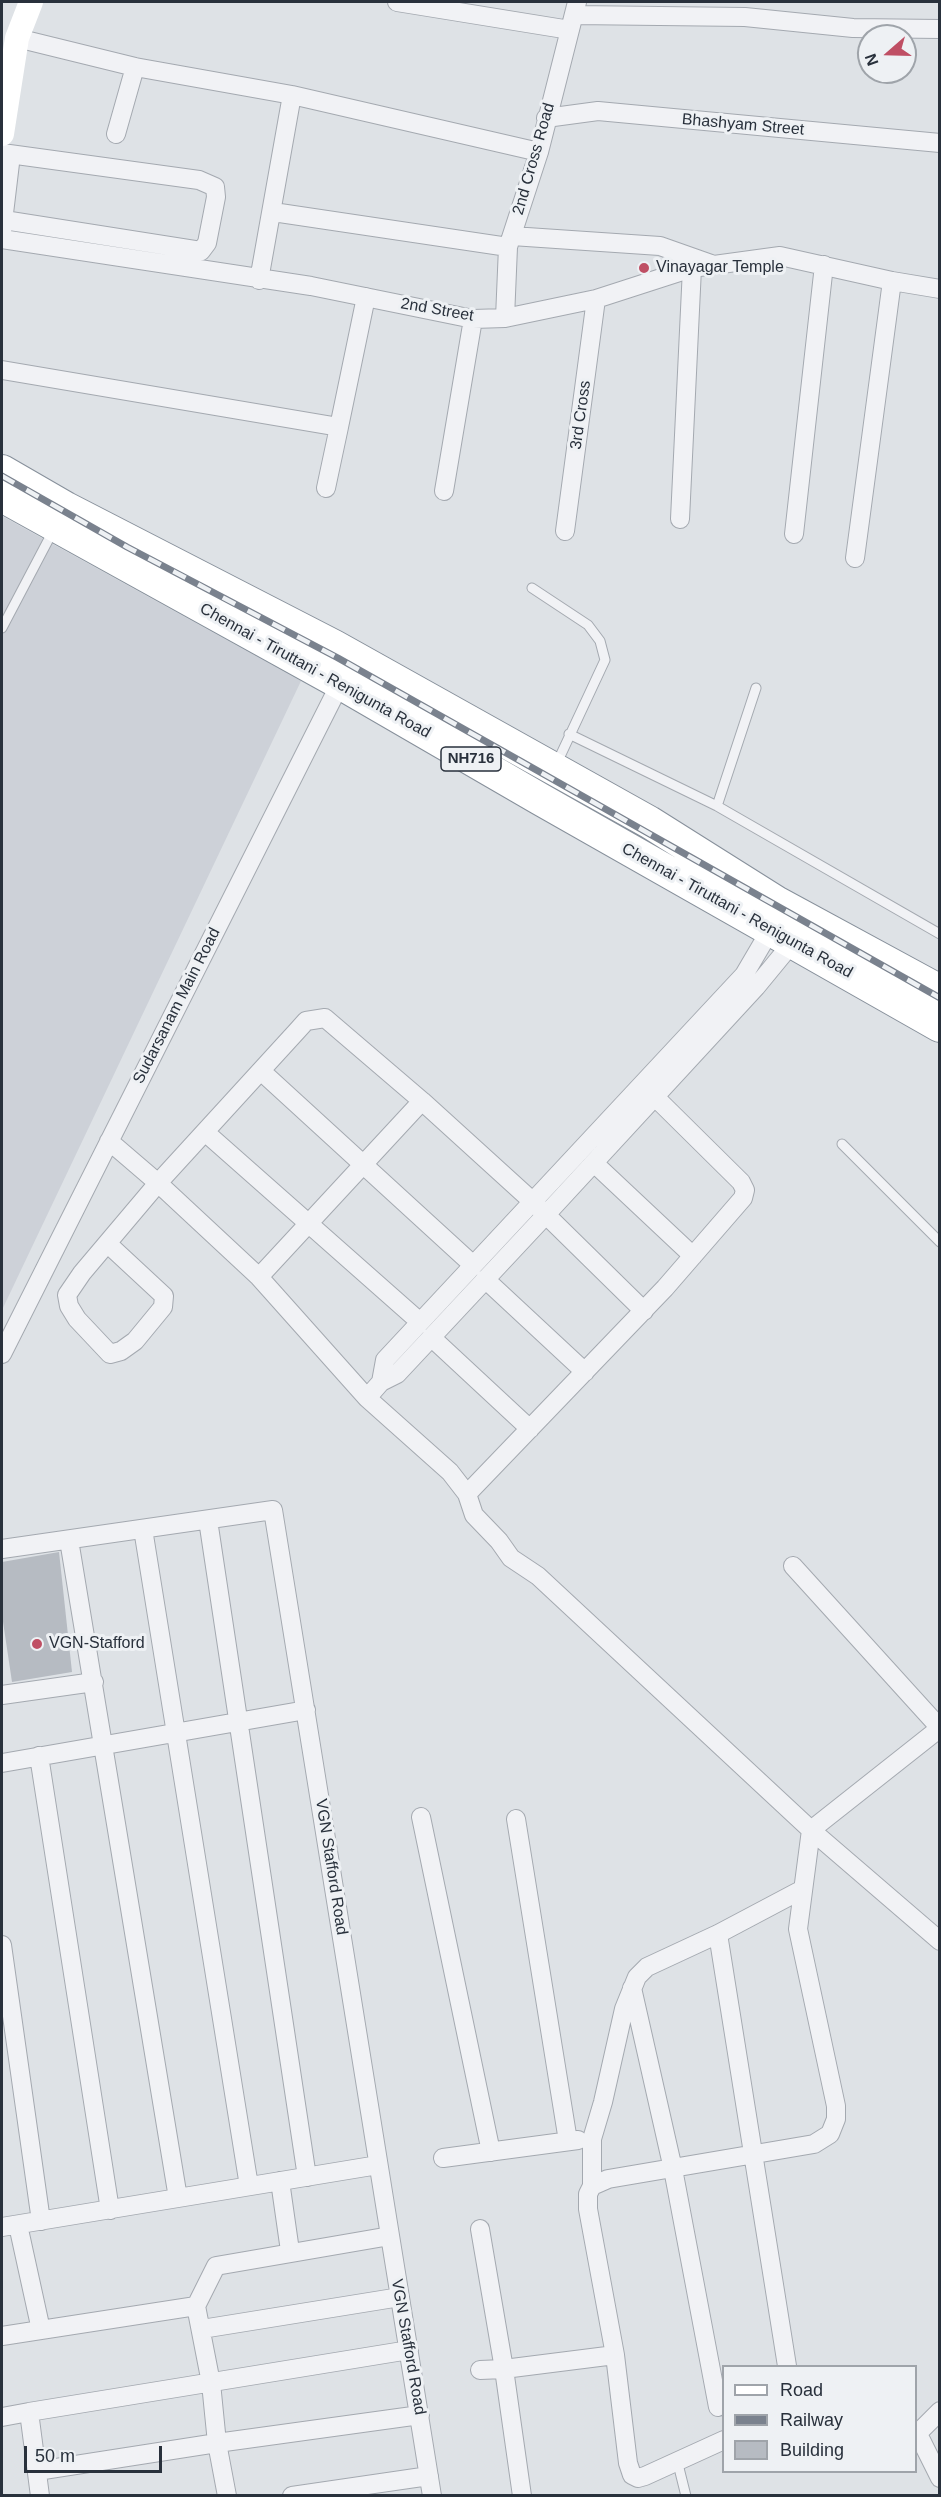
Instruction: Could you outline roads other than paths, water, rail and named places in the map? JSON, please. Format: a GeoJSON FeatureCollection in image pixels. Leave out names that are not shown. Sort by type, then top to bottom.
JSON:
{"type":"FeatureCollection","features":[{"type":"Feature","properties":{"kind":"highway","name":"Chennai - Tiruttani - Renigunta Road"},"geometry":{"type":"LineString","coordinates":[[2,471],[346,670],[540,799],[939,1026]]}},
{"type":"Feature","properties":{"kind":"highway","name":"Chennai - Tiruttani - Renigunta Road"},"geometry":{"type":"LineString","coordinates":[[2,496],[56,526],[346,670],[554,770],[649,822],[776,902],[939,991]]}},
{"type":"Feature","properties":{"kind":"street"},"geometry":{"type":"LineString","coordinates":[[5,147],[199,180],[215,187],[216,197],[207,243],[201,251],[2,232],[5,147],[17,38],[32,2]]}},
{"type":"Feature","properties":{"kind":"street"},"geometry":{"type":"LineString","coordinates":[[397,2],[573,15],[745,17],[853,28],[939,29]]}},
{"type":"Feature","properties":{"kind":"street","name":"2nd Cross Road"},"geometry":{"type":"LineString","coordinates":[[505,318],[510,241],[539,152],[573,15]]}},
{"type":"Feature","properties":{"kind":"street"},"geometry":{"type":"LineString","coordinates":[[17,38],[135,67],[292,95],[539,152]]}},
{"type":"Feature","properties":{"kind":"street"},"geometry":{"type":"LineString","coordinates":[[116,134],[135,67]]}},
{"type":"Feature","properties":{"kind":"street"},"geometry":{"type":"LineString","coordinates":[[259,279],[273,212],[292,95]]}},
{"type":"Feature","properties":{"kind":"street","name":"Bhashyam Street"},"geometry":{"type":"LineString","coordinates":[[546,118],[598,111],[939,143]]}},
{"type":"Feature","properties":{"kind":"street"},"geometry":{"type":"LineString","coordinates":[[273,212],[510,241],[660,246],[713,265]]}},
{"type":"Feature","properties":{"kind":"street","name":"2nd Street"},"geometry":{"type":"LineString","coordinates":[[2,232],[259,279],[311,286],[473,319],[505,318],[596,299],[692,268],[780,256],[939,289]]}},
{"type":"Feature","properties":{"kind":"street"},"geometry":{"type":"LineString","coordinates":[[794,534],[824,265]]}},
{"type":"Feature","properties":{"kind":"street"},"geometry":{"type":"LineString","coordinates":[[680,519],[692,268]]}},
{"type":"Feature","properties":{"kind":"street"},"geometry":{"type":"LineString","coordinates":[[855,558],[892,281]]}},
{"type":"Feature","properties":{"kind":"street"},"geometry":{"type":"LineString","coordinates":[[326,488],[366,297]]}},
{"type":"Feature","properties":{"kind":"street","name":"3rd Cross"},"geometry":{"type":"LineString","coordinates":[[565,531],[596,299]]}},
{"type":"Feature","properties":{"kind":"street"},"geometry":{"type":"LineString","coordinates":[[444,491],[473,319]]}},
{"type":"Feature","properties":{"kind":"street"},"geometry":{"type":"LineString","coordinates":[[2,370],[339,427]]}},
{"type":"Feature","properties":{"kind":"street","name":"Sudarsanam Main Road"},"geometry":{"type":"LineString","coordinates":[[2,1354],[346,670]]}},
{"type":"Feature","properties":{"kind":"street"},"geometry":{"type":"LineString","coordinates":[[367,1398],[381,1382],[397,1374],[425,1329],[473,1265],[663,1060],[782,936]]}},
{"type":"Feature","properties":{"kind":"street"},"geometry":{"type":"LineString","coordinates":[[425,1329],[485,1279],[756,987],[782,936]]}},
{"type":"Feature","properties":{"kind":"street"},"geometry":{"type":"LineString","coordinates":[[108,1244],[164,1296],[163,1307],[135,1341],[121,1351],[110,1354],[77,1319],[69,1306],[67,1294],[158,1183],[306,1021],[325,1018],[422,1101],[532,1201],[644,1311]]}},
{"type":"Feature","properties":{"kind":"street"},"geometry":{"type":"LineString","coordinates":[[663,1060],[677,1073]]}},
{"type":"Feature","properties":{"kind":"street"},"geometry":{"type":"LineString","coordinates":[[261,1071],[473,1265]]}},
{"type":"Feature","properties":{"kind":"street"},"geometry":{"type":"LineString","coordinates":[[467,1494],[644,1311],[737,1206],[746,1190],[741,1182],[655,1097]]}},
{"type":"Feature","properties":{"kind":"street"},"geometry":{"type":"LineString","coordinates":[[259,1277],[422,1101]]}},
{"type":"Feature","properties":{"kind":"street"},"geometry":{"type":"LineString","coordinates":[[205,1132],[309,1222],[530,1429]]}},
{"type":"Feature","properties":{"kind":"street"},"geometry":{"type":"LineString","coordinates":[[109,1141],[259,1277],[367,1398],[450,1472],[467,1494],[474,1515],[499,1541],[511,1558],[538,1576],[811,1830],[939,1941]]}},
{"type":"Feature","properties":{"kind":"street"},"geometry":{"type":"LineString","coordinates":[[594,1163],[693,1256]]}},
{"type":"Feature","properties":{"kind":"street"},"geometry":{"type":"LineString","coordinates":[[485,1279],[585,1372]]}},
{"type":"Feature","properties":{"kind":"street","name":"VGN Stafford Road"},"geometry":{"type":"LineString","coordinates":[[2,1549],[273,1510],[432,2496]]}},
{"type":"Feature","properties":{"kind":"street"},"geometry":{"type":"LineString","coordinates":[[208,1520],[307,2177]]}},
{"type":"Feature","properties":{"kind":"street"},"geometry":{"type":"LineString","coordinates":[[142,1529],[249,2186]]}},
{"type":"Feature","properties":{"kind":"street"},"geometry":{"type":"LineString","coordinates":[[69,1540],[178,2198]]}},
{"type":"Feature","properties":{"kind":"street"},"geometry":{"type":"LineString","coordinates":[[592,2186],[608,2179],[814,2144],[830,2134],[836,2119],[836,2106],[798,1929],[811,1830],[939,1728],[793,1566]]}},
{"type":"Feature","properties":{"kind":"street"},"geometry":{"type":"LineString","coordinates":[[2,1695],[94,1682]]}},
{"type":"Feature","properties":{"kind":"street"},"geometry":{"type":"LineString","coordinates":[[2,1763],[306,1710]]}},
{"type":"Feature","properties":{"kind":"street"},"geometry":{"type":"LineString","coordinates":[[39,1756],[110,2210]]}},
{"type":"Feature","properties":{"kind":"street"},"geometry":{"type":"LineString","coordinates":[[421,1817],[491,2152]]}},
{"type":"Feature","properties":{"kind":"street"},"geometry":{"type":"LineString","coordinates":[[516,1819],[568,2141]]}},
{"type":"Feature","properties":{"kind":"street"},"geometry":{"type":"LineString","coordinates":[[722,2440],[638,2478],[632,2475],[628,2463],[615,2355],[588,2209],[588,2194],[592,2186],[592,2139],[624,2009],[632,1988],[647,1967],[718,1934],[803,1889]]}},
{"type":"Feature","properties":{"kind":"street"},"geometry":{"type":"LineString","coordinates":[[718,1934],[787,2365]]}},
{"type":"Feature","properties":{"kind":"street"},"geometry":{"type":"LineString","coordinates":[[2,1945],[41,2221]]}},
{"type":"Feature","properties":{"kind":"street"},"geometry":{"type":"LineString","coordinates":[[632,1988],[673,2169],[718,2407]]}},
{"type":"Feature","properties":{"kind":"street"},"geometry":{"type":"LineString","coordinates":[[443,2158],[592,2139]]}},
{"type":"Feature","properties":{"kind":"street"},"geometry":{"type":"LineString","coordinates":[[41,2330],[10,2226],[378,2165]]}},
{"type":"Feature","properties":{"kind":"street"},"geometry":{"type":"LineString","coordinates":[[280,2181],[290,2251]]}},
{"type":"Feature","properties":{"kind":"street"},"geometry":{"type":"LineString","coordinates":[[480,2229],[504,2369],[522,2496]]}},
{"type":"Feature","properties":{"kind":"street"},"geometry":{"type":"LineString","coordinates":[[227,2496],[217,2442],[211,2383],[196,2306],[216,2266],[290,2251],[390,2236]]}},
{"type":"Feature","properties":{"kind":"street"},"geometry":{"type":"LineString","coordinates":[[202,2329],[400,2297]]}},
{"type":"Feature","properties":{"kind":"street"},"geometry":{"type":"LineString","coordinates":[[2,2336],[196,2306]]}},
{"type":"Feature","properties":{"kind":"street"},"geometry":{"type":"LineString","coordinates":[[2,2417],[409,2350]]}},
{"type":"Feature","properties":{"kind":"street"},"geometry":{"type":"LineString","coordinates":[[480,2370],[615,2355]]}},
{"type":"Feature","properties":{"kind":"street"},"geometry":{"type":"LineString","coordinates":[[939,2411],[917,2434],[939,2478]]}},
{"type":"Feature","properties":{"kind":"street"},"geometry":{"type":"LineString","coordinates":[[29,2412],[40,2496]]}},
{"type":"Feature","properties":{"kind":"street"},"geometry":{"type":"LineString","coordinates":[[37,2471],[217,2442],[420,2415]]}},
{"type":"Feature","properties":{"kind":"street"},"geometry":{"type":"LineString","coordinates":[[292,2496],[429,2476]]}},
{"type":"Feature","properties":{"kind":"lane"},"geometry":{"type":"LineString","coordinates":[[2,628],[56,526]]}},
{"type":"Feature","properties":{"kind":"lane"},"geometry":{"type":"LineString","coordinates":[[532,588],[588,625],[600,641],[605,660],[554,770]]}},
{"type":"Feature","properties":{"kind":"lane"},"geometry":{"type":"LineString","coordinates":[[717,806],[756,688]]}},
{"type":"Feature","properties":{"kind":"lane"},"geometry":{"type":"LineString","coordinates":[[569,734],[717,806],[939,934]]}},
{"type":"Feature","properties":{"kind":"lane"},"geometry":{"type":"LineString","coordinates":[[842,1144],[939,1242]]}},
{"type":"Feature","properties":{"kind":"lane"},"geometry":{"type":"LineString","coordinates":[[677,2459],[686,2496]]}},
{"type":"Feature","properties":{"kind":"railway"},"geometry":{"type":"LineString","coordinates":[[2,476],[127,547],[338,658],[940,998]]}},
{"type":"Feature","properties":{"kind":"place","name":"Vinayagar Temple"},"geometry":{"type":"Point","coordinates":[644,268]}},
{"type":"Feature","properties":{"kind":"place","name":"VGN-Stafford"},"geometry":{"type":"Point","coordinates":[37,1644]}}]}
